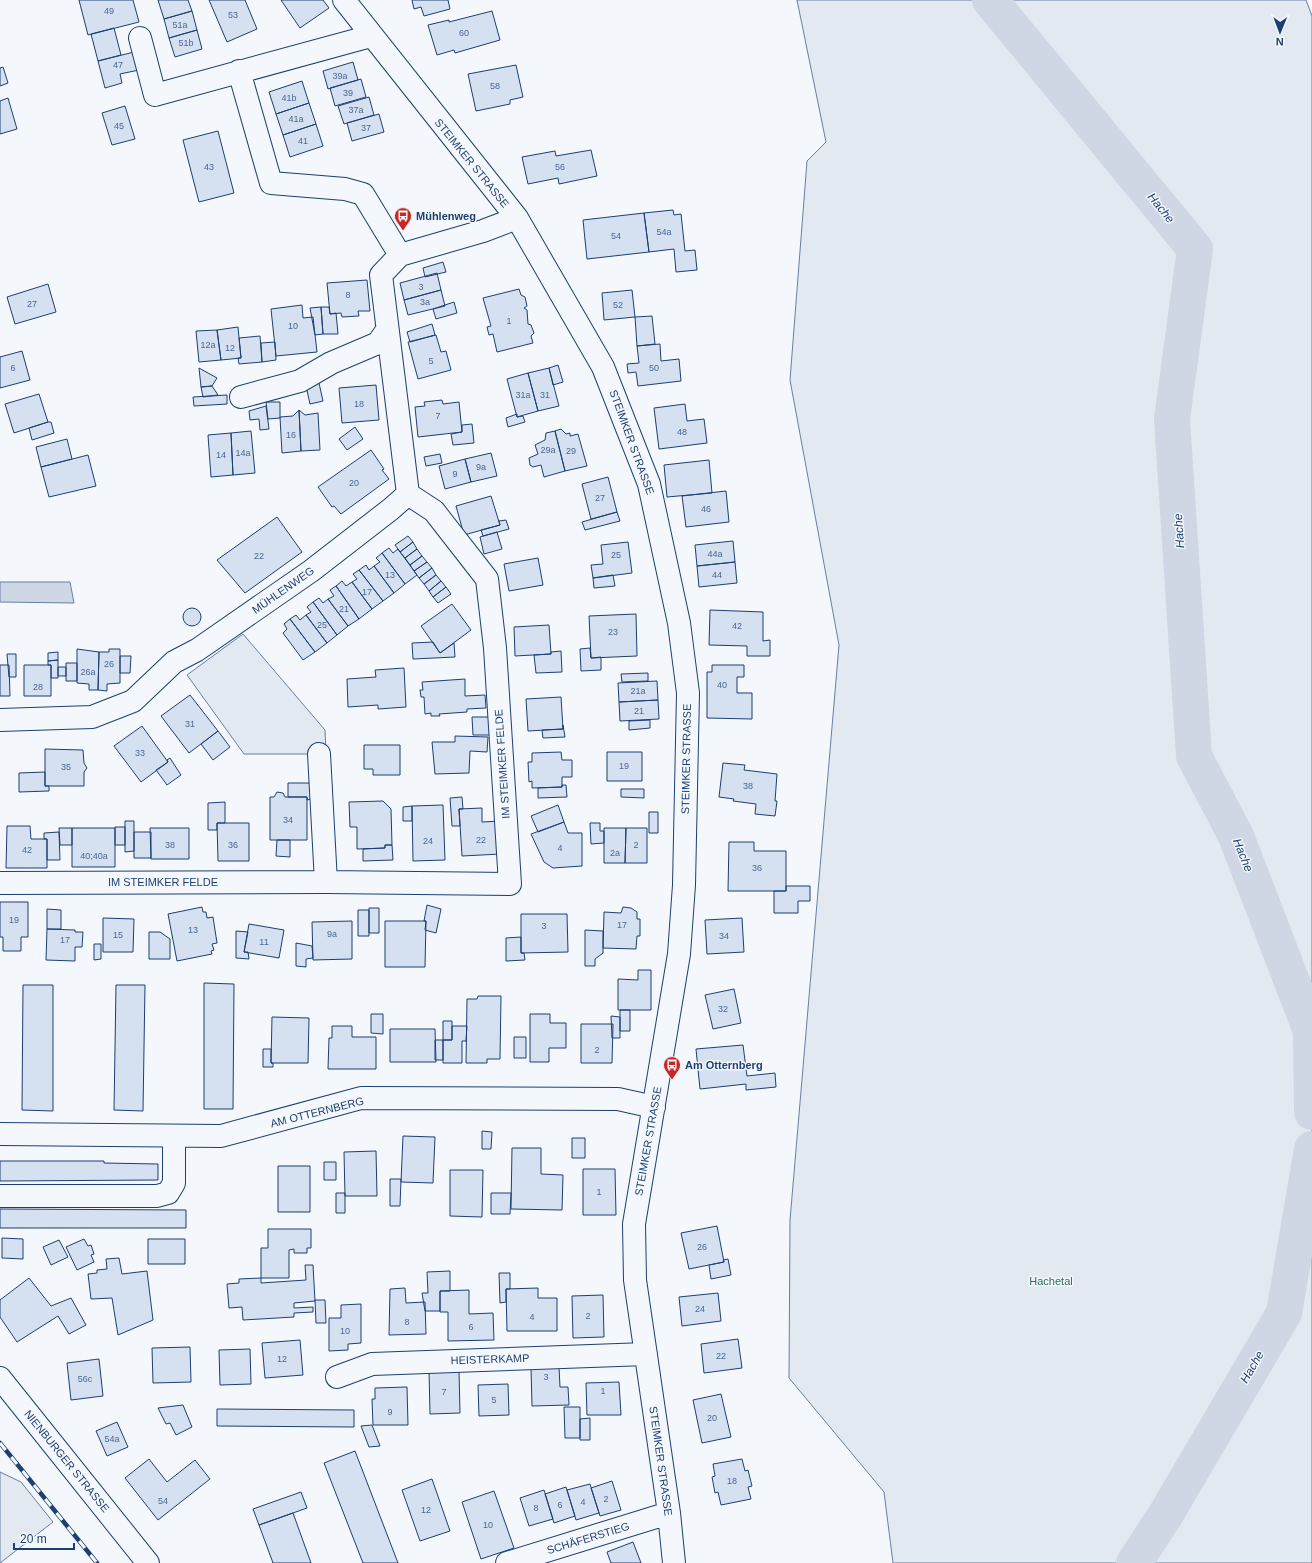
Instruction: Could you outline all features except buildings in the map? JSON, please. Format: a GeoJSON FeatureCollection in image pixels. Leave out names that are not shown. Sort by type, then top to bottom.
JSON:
{"type":"FeatureCollection","features":[{"type":"Feature","properties":{"kind":"street","name":"STEIMKER STRASSE"},"geometry":{"type":"LineString","coordinates":[[344,0],[371,36],[517,218],[603,367],[649,484],[679,623],[688,693],[684,885],[679,954],[634,1224],[635,1280],[669,1513],[674,1563]]}},
{"type":"Feature","properties":{"kind":"street"},"geometry":{"type":"LineString","coordinates":[[140,38],[155,95],[371,36]]}},
{"type":"Feature","properties":{"kind":"street"},"geometry":{"type":"LineString","coordinates":[[239,71],[271,183],[345,189],[363,194],[400,255]]}},
{"type":"Feature","properties":{"kind":"street"},"geometry":{"type":"LineString","coordinates":[[408,494],[381,275],[400,255],[483,231],[517,218]]}},
{"type":"Feature","properties":{"kind":"street"},"geometry":{"type":"LineString","coordinates":[[241,397],[300,381],[331,363],[378,343],[387,330]]}},
{"type":"Feature","properties":{"kind":"street","name":"MÜHLENWEG"},"geometry":{"type":"LineString","coordinates":[[0,720],[92,717],[133,701],[174,662],[197,650],[311,571],[408,494]]}},
{"type":"Feature","properties":{"kind":"street","name":"IM STEIMKER FELDE"},"geometry":{"type":"LineString","coordinates":[[0,883],[326,882],[510,884],[495,648],[487,579],[434,511],[408,494]]}},
{"type":"Feature","properties":{"kind":"street"},"geometry":{"type":"LineString","coordinates":[[319,754],[326,882]]}},
{"type":"Feature","properties":{"kind":"street","name":"AM OTTERNBERG"},"geometry":{"type":"LineString","coordinates":[[0,1134],[221,1136],[361,1098],[618,1099],[654,1107]]}},
{"type":"Feature","properties":{"kind":"street"},"geometry":{"type":"LineString","coordinates":[[0,1196],[157,1196],[168,1193],[174,1183],[174,1136]]}},
{"type":"Feature","properties":{"kind":"street","name":"HEISTERKAMP"},"geometry":{"type":"LineString","coordinates":[[337,1376],[372,1364],[646,1354]]}},
{"type":"Feature","properties":{"kind":"street","name":"NIENBURGER STRASSE"},"geometry":{"type":"LineString","coordinates":[[0,1378],[148,1563]]}},
{"type":"Feature","properties":{"kind":"street","name":"SCHÄFERSTIEG"},"geometry":{"type":"LineString","coordinates":[[507,1563],[669,1513]]}},
{"type":"Feature","properties":{"kind":"green space","name":"Hachetal"},"geometry":{"type":"Polygon","coordinates":[[[797,0],[1306,0],[1312,16],[1312,1563],[893,1563],[884,1492],[789,1378],[790,1220],[839,645],[790,380],[807,161],[826,142],[797,0]]]}},
{"type":"Feature","properties":{"kind":"green space"},"geometry":{"type":"Polygon","coordinates":[[[243,634],[325,730],[326,754],[244,754],[187,675],[243,634]]]}},
{"type":"Feature","properties":{"kind":"green space"},"geometry":{"type":"Polygon","coordinates":[[[0,1472],[21,1482],[53,1522],[0,1563],[0,1472]]]}},
{"type":"Feature","properties":{"kind":"shaded area"},"geometry":{"type":"Polygon","coordinates":[[[0,582],[70,582],[74,603],[0,602],[0,582]]]}},
{"type":"Feature","properties":{"kind":"waterway","name":"Hache"},"geometry":{"type":"LineString","coordinates":[[990,0],[1195,249],[1172,419],[1194,756],[1236,836],[1311,1031],[1312,1112]]}},
{"type":"Feature","properties":{"kind":"waterway","name":"Hache"},"geometry":{"type":"LineString","coordinates":[[1134,1563],[1166,1514],[1284,1313],[1312,1149]]}},
{"type":"Feature","properties":{"kind":"railway"},"geometry":{"type":"LineString","coordinates":[[0,1443],[97,1563]]}},
{"type":"Feature","properties":{"kind":"place","name":"Mühlenweg"},"geometry":{"type":"Point","coordinates":[403,231]}},
{"type":"Feature","properties":{"kind":"place","name":"Am Otternberg"},"geometry":{"type":"Point","coordinates":[672,1080]}}]}
